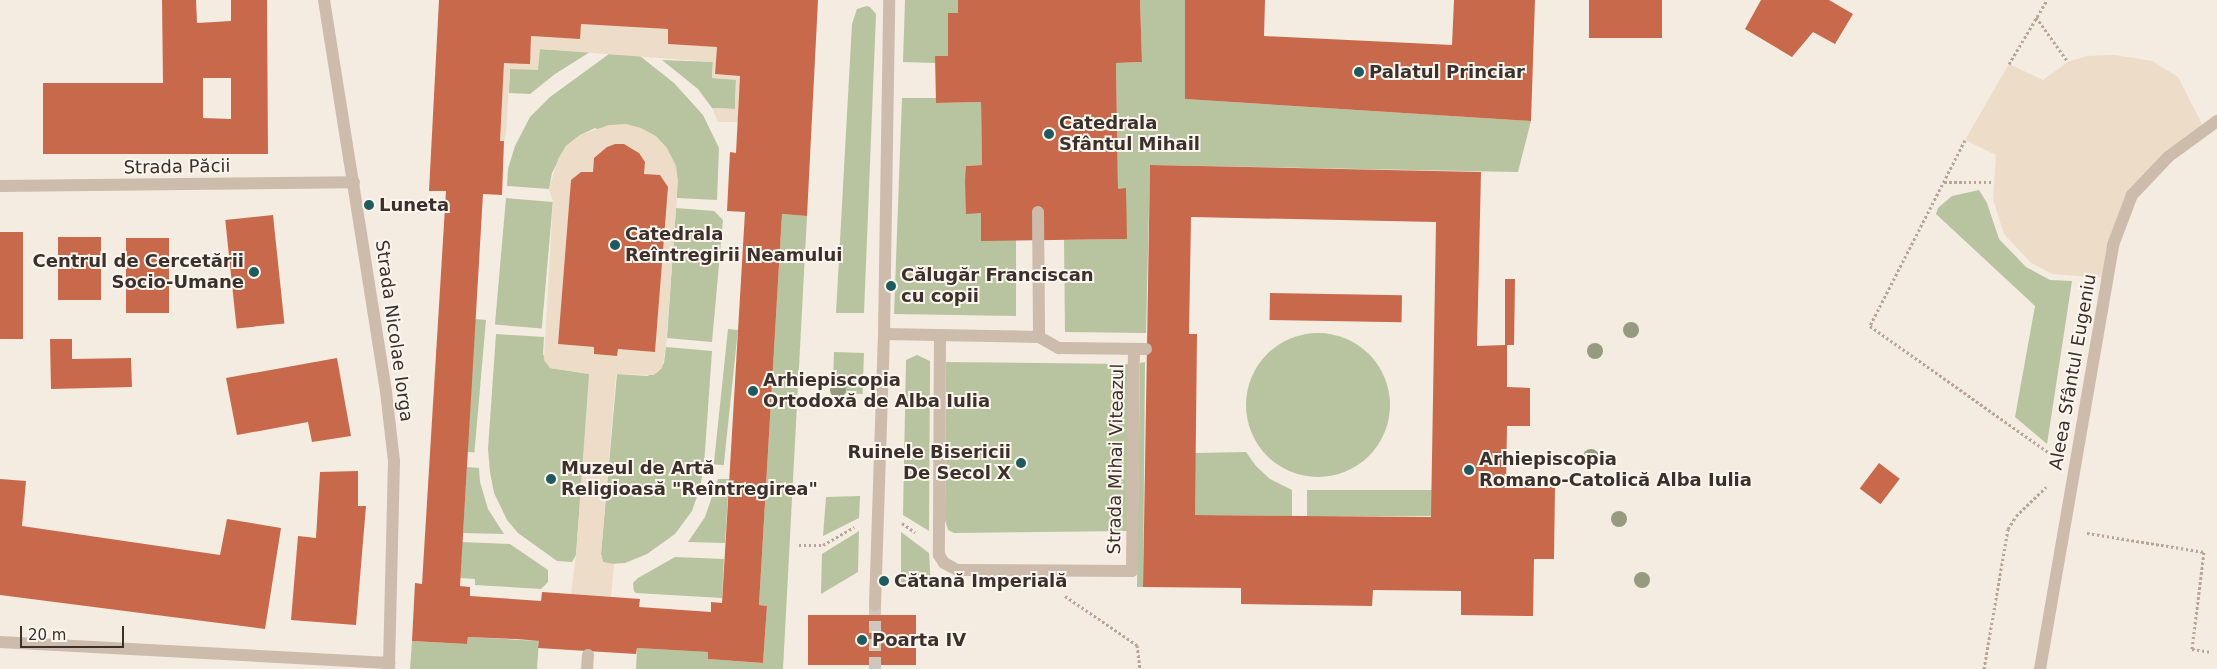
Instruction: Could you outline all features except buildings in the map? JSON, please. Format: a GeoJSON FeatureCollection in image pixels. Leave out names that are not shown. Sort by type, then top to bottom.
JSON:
{"type":"FeatureCollection","features":[{"type":"Feature","properties":{"kind":"street","name":"Strada Nicolae Iorga"},"geometry":{"type":"LineString","coordinates":[[324,0],[386,392],[394,461],[389,666]]}},
{"type":"Feature","properties":{"kind":"street"},"geometry":{"type":"LineString","coordinates":[[875,604],[884,334],[889,0]]}},
{"type":"Feature","properties":{"kind":"street","name":"Aleea Sfântul Eugeniu"},"geometry":{"type":"LineString","coordinates":[[2040,669],[2113,245],[2132,195],[2168,157],[2217,121]]}},
{"type":"Feature","properties":{"kind":"street","name":"Strada Păcii"},"geometry":{"type":"LineString","coordinates":[[0,186],[354,182]]}},
{"type":"Feature","properties":{"kind":"street"},"geometry":{"type":"LineString","coordinates":[[1038,212],[1039,337]]}},
{"type":"Feature","properties":{"kind":"street","name":"Strada Mihai Viteazul"},"geometry":{"type":"LineString","coordinates":[[884,334],[940,335],[1039,337],[1060,348],[1140,349],[1132,571],[957,570],[944,563],[939,555],[940,335]]}},
{"type":"Feature","properties":{"kind":"street"},"geometry":{"type":"LineString","coordinates":[[0,642],[389,666]]}},
{"type":"Feature","properties":{"kind":"street"},"geometry":{"type":"LineString","coordinates":[[587,669],[588,655]]}},
{"type":"Feature","properties":{"kind":"path"},"geometry":{"type":"LineString","coordinates":[[2009,64],[2047,0]]}},
{"type":"Feature","properties":{"kind":"path"},"geometry":{"type":"LineString","coordinates":[[2036,17],[2068,62]]}},
{"type":"Feature","properties":{"kind":"path"},"geometry":{"type":"LineString","coordinates":[[1965,140],[1870,326],[2054,457]]}},
{"type":"Feature","properties":{"kind":"path"},"geometry":{"type":"LineString","coordinates":[[1944,182],[1994,182]]}},
{"type":"Feature","properties":{"kind":"path"},"geometry":{"type":"LineString","coordinates":[[799,545],[823,545],[859,524]]}},
{"type":"Feature","properties":{"kind":"path"},"geometry":{"type":"LineString","coordinates":[[2064,529],[2204,552],[2192,649],[2212,652]]}},
{"type":"Feature","properties":{"kind":"path"},"geometry":{"type":"LineString","coordinates":[[1064,596],[1136,645],[1140,669]]}},
{"type":"Feature","properties":{"kind":"green space"},"geometry":{"type":"Polygon","coordinates":[[[905,0],[958,0],[958,13],[948,13],[948,56],[935,63],[903,62],[905,0]]]}},
{"type":"Feature","properties":{"kind":"green space"},"geometry":{"type":"Polygon","coordinates":[[[1140,0],[1185,0],[1185,99],[1531,121],[1518,172],[1150,165],[1146,333],[1065,332],[1064,240],[1126,239],[1126,189],[1118,189],[1116,63],[1142,62],[1140,0]]]}},
{"type":"Feature","properties":{"kind":"green space"},"geometry":{"type":"Polygon","coordinates":[[[867,6],[876,14],[864,313],[836,313],[852,24],[857,9],[867,6]]]}},
{"type":"Feature","properties":{"kind":"green space"},"geometry":{"type":"Polygon","coordinates":[[[539,49],[590,52],[555,74],[530,94],[509,93],[510,69],[539,49]]]}},
{"type":"Feature","properties":{"kind":"green space"},"geometry":{"type":"Polygon","coordinates":[[[609,54],[640,56],[674,83],[703,115],[719,148],[717,200],[677,198],[676,166],[595,128],[580,135],[566,146],[552,173],[549,189],[507,186],[508,169],[515,146],[530,117],[550,97],[609,54]]]}},
{"type":"Feature","properties":{"kind":"green space"},"geometry":{"type":"Polygon","coordinates":[[[662,60],[713,62],[712,78],[736,79],[735,109],[712,108],[698,89],[662,60]]]}},
{"type":"Feature","properties":{"kind":"green space"},"geometry":{"type":"Polygon","coordinates":[[[902,98],[936,98],[936,103],[981,102],[982,165],[966,166],[966,213],[981,213],[1016,240],[1016,316],[894,314],[902,98]]]}},
{"type":"Feature","properties":{"kind":"green space"},"geometry":{"type":"Polygon","coordinates":[[[1979,190],[1987,203],[1999,239],[2026,267],[2050,280],[2072,281],[2047,444],[2015,417],[2035,306],[1936,214],[1938,208],[1952,196],[1979,190]]]}},
{"type":"Feature","properties":{"kind":"green space"},"geometry":{"type":"Polygon","coordinates":[[[506,198],[553,202],[542,329],[495,325],[506,198]]]}},
{"type":"Feature","properties":{"kind":"green space"},"geometry":{"type":"Polygon","coordinates":[[[676,208],[714,211],[723,220],[712,342],[667,338],[676,208]]]}},
{"type":"Feature","properties":{"kind":"green space"},"geometry":{"type":"Polygon","coordinates":[[[782,214],[807,216],[783,669],[636,669],[637,648],[708,652],[708,659],[763,663],[767,606],[759,605],[782,214]]]}},
{"type":"Feature","properties":{"kind":"green space"},"geometry":{"type":"Polygon","coordinates":[[[475,319],[486,320],[474,452],[463,451],[475,319]]]}},
{"type":"Feature","properties":{"kind":"green space"},"geometry":{"type":"Polygon","coordinates":[[[728,329],[738,330],[724,465],[714,464],[728,329]]]}},
{"type":"Feature","properties":{"kind":"green space"},"geometry":{"type":"Polygon","coordinates":[[[1318,333],[1345,339],[1358,345],[1369,354],[1378,365],[1384,378],[1390,405],[1384,432],[1378,445],[1369,456],[1358,465],[1345,471],[1318,477],[1291,471],[1278,465],[1267,456],[1258,445],[1252,432],[1246,405],[1252,378],[1258,365],[1267,354],[1278,345],[1291,339],[1318,333]]]}},
{"type":"Feature","properties":{"kind":"green space"},"geometry":{"type":"Polygon","coordinates":[[[496,334],[544,337],[543,354],[550,368],[590,374],[576,555],[572,562],[557,561],[518,533],[507,520],[494,493],[488,449],[496,334]]]}},
{"type":"Feature","properties":{"kind":"green space"},"geometry":{"type":"Polygon","coordinates":[[[666,347],[712,351],[704,465],[700,488],[692,511],[675,534],[647,554],[625,563],[610,564],[603,562],[601,554],[617,374],[647,376],[658,372],[664,363],[666,347]]]}},
{"type":"Feature","properties":{"kind":"green space"},"geometry":{"type":"Polygon","coordinates":[[[834,352],[864,353],[863,394],[833,393],[834,352]]]}},
{"type":"Feature","properties":{"kind":"green space"},"geometry":{"type":"Polygon","coordinates":[[[917,355],[930,361],[929,531],[903,515],[906,360],[917,355]]]}},
{"type":"Feature","properties":{"kind":"green space"},"geometry":{"type":"Polygon","coordinates":[[[946,362],[1130,364],[1128,531],[954,533],[948,530],[945,520],[946,362]]]}},
{"type":"Feature","properties":{"kind":"green space"},"geometry":{"type":"Polygon","coordinates":[[[1145,362],[1143,587],[1137,587],[1140,363],[1145,362]]]}},
{"type":"Feature","properties":{"kind":"green space"},"geometry":{"type":"Polygon","coordinates":[[[1246,452],[1256,466],[1270,479],[1292,490],[1292,516],[1195,515],[1195,453],[1246,452]]]}},
{"type":"Feature","properties":{"kind":"green space"},"geometry":{"type":"Polygon","coordinates":[[[467,467],[479,468],[480,482],[488,509],[504,534],[463,533],[467,467]]]}},
{"type":"Feature","properties":{"kind":"green space"},"geometry":{"type":"Polygon","coordinates":[[[718,479],[729,479],[725,543],[688,542],[705,517],[718,479]]]}},
{"type":"Feature","properties":{"kind":"green space"},"geometry":{"type":"Polygon","coordinates":[[[1307,490],[1432,490],[1432,516],[1307,516],[1307,490]]]}},
{"type":"Feature","properties":{"kind":"green space"},"geometry":{"type":"Polygon","coordinates":[[[860,496],[859,518],[823,536],[826,497],[860,496]]]}},
{"type":"Feature","properties":{"kind":"green space"},"geometry":{"type":"Polygon","coordinates":[[[859,531],[858,572],[821,594],[822,554],[859,531]]]}},
{"type":"Feature","properties":{"kind":"green space"},"geometry":{"type":"Polygon","coordinates":[[[901,532],[929,553],[931,588],[901,588],[901,532]]]}},
{"type":"Feature","properties":{"kind":"green space"},"geometry":{"type":"Polygon","coordinates":[[[462,542],[510,544],[548,570],[548,582],[541,589],[475,585],[475,579],[460,578],[462,542]]]}},
{"type":"Feature","properties":{"kind":"green space"},"geometry":{"type":"Polygon","coordinates":[[[675,557],[724,559],[722,598],[636,593],[634,591],[633,583],[638,578],[675,557]]]}},
{"type":"Feature","properties":{"kind":"green space"},"geometry":{"type":"Polygon","coordinates":[[[468,637],[539,641],[537,669],[410,669],[412,641],[467,644],[468,637]]]}},
{"type":"Feature","properties":{"kind":"shaded area"},"geometry":{"type":"Polygon","coordinates":[[[616,0],[644,0],[642,28],[668,29],[668,44],[717,47],[715,74],[740,76],[738,122],[718,122],[712,108],[735,109],[736,80],[712,78],[713,62],[540,49],[538,70],[510,69],[506,134],[504,141],[500,141],[504,63],[530,64],[531,36],[579,39],[581,24],[614,26],[616,0]]]}},
{"type":"Feature","properties":{"kind":"shaded area"},"geometry":{"type":"Polygon","coordinates":[[[2115,55],[2152,61],[2178,77],[2205,130],[2132,195],[2107,278],[2052,274],[2030,262],[2004,234],[1993,199],[1996,155],[1965,140],[2009,64],[2043,80],[2068,62],[2087,56],[2115,55]]]}},
{"type":"Feature","properties":{"kind":"shaded area"},"geometry":{"type":"Polygon","coordinates":[[[626,124],[641,128],[656,136],[667,148],[676,166],[678,181],[666,347],[662,368],[654,375],[616,374],[601,554],[603,562],[614,564],[611,597],[571,594],[576,555],[589,374],[550,368],[544,360],[553,202],[549,189],[558,159],[566,146],[580,135],[609,125],[626,124]],[[615,144],[607,147],[594,158],[593,172],[581,172],[571,180],[558,344],[594,347],[594,354],[617,356],[618,349],[655,352],[661,274],[644,174],[645,163],[639,153],[632,148],[615,144]]]}},
{"type":"Feature","properties":{"kind":"tunnel"},"geometry":{"type":"LineString","coordinates":[[875,605],[875,669]]}},
{"type":"Feature","properties":{"kind":"place","name":"Palatul Princiar"},"geometry":{"type":"Point","coordinates":[1359,72]}},
{"type":"Feature","properties":{"kind":"place","name":"Catedrala Sfântul Mihail"},"geometry":{"type":"Point","coordinates":[1049,134]}},
{"type":"Feature","properties":{"kind":"place","name":"Luneta"},"geometry":{"type":"Point","coordinates":[369,205]}},
{"type":"Feature","properties":{"kind":"place","name":"Catedrala Reîntregirii Neamului"},"geometry":{"type":"Point","coordinates":[615,245]}},
{"type":"Feature","properties":{"kind":"place","name":"Centrul de Cercetării Socio-Umane"},"geometry":{"type":"Point","coordinates":[254,272]}},
{"type":"Feature","properties":{"kind":"place","name":"Călugăr Franciscan cu copii"},"geometry":{"type":"Point","coordinates":[891,286]}},
{"type":"Feature","properties":{"kind":"place","name":"Arhiepiscopia Ortodoxă de Alba Iulia"},"geometry":{"type":"Point","coordinates":[753,391]}},
{"type":"Feature","properties":{"kind":"place","name":"Ruinele Bisericii De Secol X"},"geometry":{"type":"Point","coordinates":[1021,463]}},
{"type":"Feature","properties":{"kind":"place","name":"Arhiepiscopia Romano-Catolică Alba Iulia"},"geometry":{"type":"Point","coordinates":[1469,470]}},
{"type":"Feature","properties":{"kind":"place","name":"Muzeul de Artă Religioasă \"Reîntregirea\""},"geometry":{"type":"Point","coordinates":[551,479]}},
{"type":"Feature","properties":{"kind":"place","name":"Cătană Imperială"},"geometry":{"type":"Point","coordinates":[884,581]}},
{"type":"Feature","properties":{"kind":"place","name":"Poarta IV"},"geometry":{"type":"Point","coordinates":[862,640]}}]}
